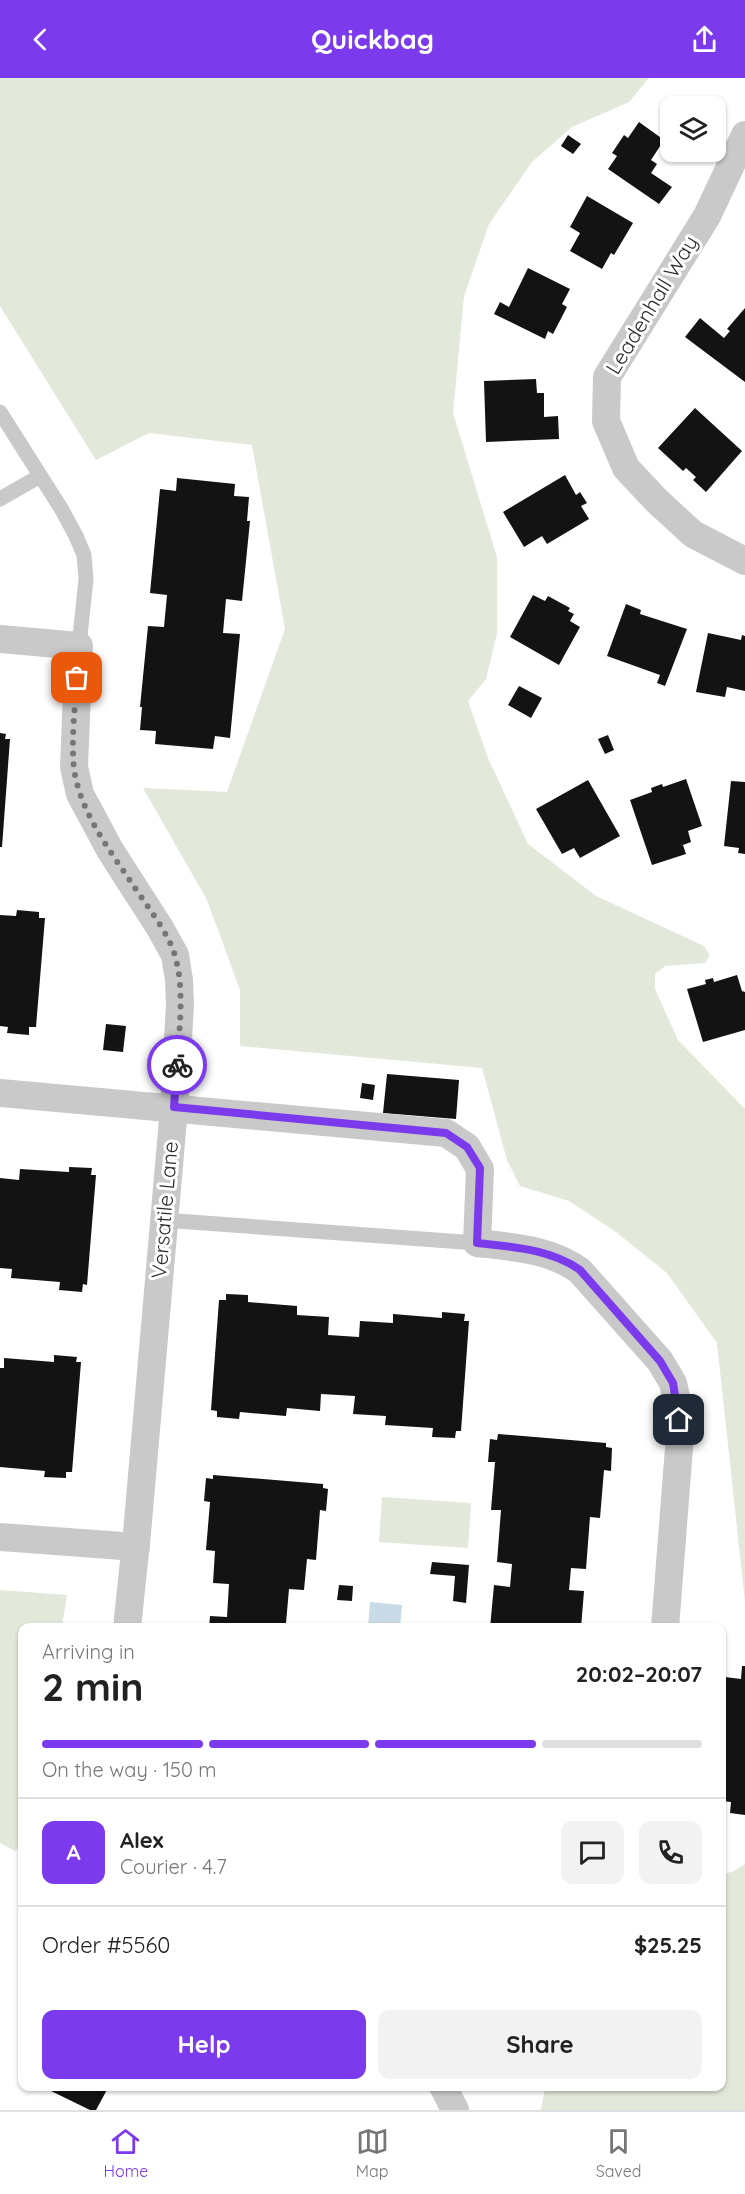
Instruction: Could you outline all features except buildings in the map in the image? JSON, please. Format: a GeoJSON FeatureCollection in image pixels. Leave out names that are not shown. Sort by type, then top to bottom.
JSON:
{"type":"FeatureCollection","features":[{"type":"Feature","properties":{"kind":"street","name":"Leadenhall Way"},"geometry":{"type":"LineString","coordinates":[[744,139],[707,216],[606,377],[606,422],[626,468],[657,501],[693,534],[745,561]]}},
{"type":"Feature","properties":{"kind":"street"},"geometry":{"type":"LineString","coordinates":[[0,639],[79,646]]}},
{"type":"Feature","properties":{"kind":"street","name":"Versatile Lane"},"geometry":{"type":"LineString","coordinates":[[79,646],[74,767],[80,794],[110,850],[175,954],[179,980],[180,1005],[174,1107],[128,1623]]}},
{"type":"Feature","properties":{"kind":"street"},"geometry":{"type":"LineString","coordinates":[[0,1093],[446,1133],[467,1147],[480,1168],[477,1243],[551,1255],[580,1270],[660,1361],[673,1383],[678,1406],[680,1435],[665,1623]]}},
{"type":"Feature","properties":{"kind":"street"},"geometry":{"type":"LineString","coordinates":[[0,1537],[136,1547]]}},
{"type":"Feature","properties":{"kind":"street"},"geometry":{"type":"LineString","coordinates":[[446,2091],[455,2110]]}},
{"type":"Feature","properties":{"kind":"lane"},"geometry":{"type":"LineString","coordinates":[[0,412],[76,536],[84,555],[86,579],[79,646]]}},
{"type":"Feature","properties":{"kind":"lane"},"geometry":{"type":"LineString","coordinates":[[0,500],[40,476]]}},
{"type":"Feature","properties":{"kind":"lane"},"geometry":{"type":"LineString","coordinates":[[163,1220],[477,1243]]}},
{"type":"Feature","properties":{"kind":"shaded area"},"geometry":{"type":"Polygon","coordinates":[[[0,78],[649,78],[629,102],[572,127],[532,162],[489,224],[464,296],[453,413],[497,557],[497,633],[486,679],[468,701],[488,758],[528,844],[596,896],[704,946],[710,955],[705,963],[665,966],[655,974],[655,989],[678,1040],[745,1109],[745,1602],[717,1343],[667,1273],[616,1232],[569,1201],[520,1186],[507,1160],[482,1068],[240,1046],[240,990],[207,900],[143,788],[227,792],[285,629],[252,445],[149,433],[96,460],[0,306],[0,78]]]}},
{"type":"Feature","properties":{"kind":"shaded area"},"geometry":{"type":"Polygon","coordinates":[[[382,1497],[471,1503],[468,1548],[379,1542],[382,1497]]]}},
{"type":"Feature","properties":{"kind":"shaded area"},"geometry":{"type":"Polygon","coordinates":[[[0,1590],[67,1595],[63,1623],[18,1623],[18,1848],[15,1851],[0,1843],[0,1590]]]}},
{"type":"Feature","properties":{"kind":"shaded area"},"geometry":{"type":"Polygon","coordinates":[[[745,1864],[745,2110],[541,2110],[544,2091],[726,2091],[726,1873],[745,1864]]]}},
{"type":"Feature","properties":{"kind":"water"},"geometry":{"type":"Polygon","coordinates":[[[370,1602],[402,1605],[400,1623],[368,1623],[370,1602]]]}},
{"type":"Feature","properties":{"kind":"way so far"},"geometry":{"type":"LineString","coordinates":[[77,678],[74,734],[76,781],[95,825],[175,954],[180,1005],[177,1065]]}},
{"type":"Feature","properties":{"kind":"route"},"geometry":{"type":"LineString","coordinates":[[177,1065],[174,1107],[446,1133],[467,1147],[480,1168],[477,1243],[551,1255],[580,1270],[660,1361],[673,1383],[679,1420]]}}]}
